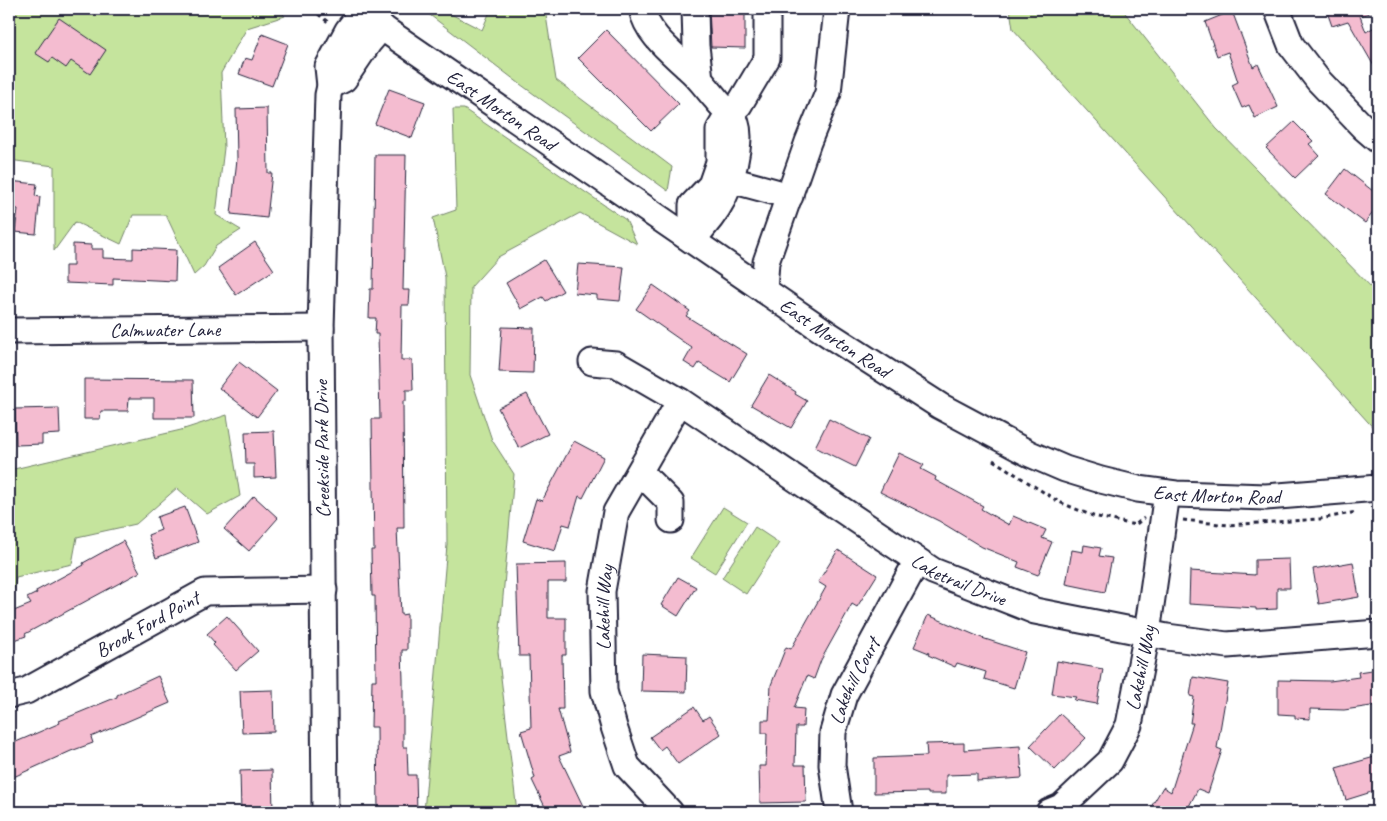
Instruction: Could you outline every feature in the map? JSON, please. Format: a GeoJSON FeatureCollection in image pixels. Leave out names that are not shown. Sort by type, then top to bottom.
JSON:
{"type":"FeatureCollection","features":[{"type":"Feature","properties":{"kind":"street"},"geometry":{"type":"LineString","coordinates":[[642,9],[644,19],[649,28],[673,56],[700,79],[736,123],[738,136],[734,173],[722,178]]}},
{"type":"Feature","properties":{"kind":"street"},"geometry":{"type":"LineString","coordinates":[[695,9],[696,46],[700,79]]}},
{"type":"Feature","properties":{"kind":"street"},"geometry":{"type":"LineString","coordinates":[[729,113],[739,105],[767,58],[767,9]]}},
{"type":"Feature","properties":{"kind":"street"},"geometry":{"type":"LineString","coordinates":[[764,290],[766,262],[808,142],[828,93],[837,9]]}},
{"type":"Feature","properties":{"kind":"street"},"geometry":{"type":"LineString","coordinates":[[1277,9],[1291,45],[1318,80],[1378,140]]}},
{"type":"Feature","properties":{"kind":"street","name":"Creekside Park Drive"},"geometry":{"type":"LineString","coordinates":[[325,812],[321,328],[328,95],[330,86],[344,79],[368,15]]}},
{"type":"Feature","properties":{"kind":"street","name":"East Morton Road"},"geometry":{"type":"LineString","coordinates":[[368,15],[831,336],[940,406],[1030,454],[1065,469],[1101,480],[1138,489],[1166,493],[1266,498],[1378,488]]}},
{"type":"Feature","properties":{"kind":"street"},"geometry":{"type":"LineString","coordinates":[[722,178],[790,196]]}},
{"type":"Feature","properties":{"kind":"street"},"geometry":{"type":"LineString","coordinates":[[692,240],[711,220],[725,196],[722,178]]}},
{"type":"Feature","properties":{"kind":"street","name":"Calmwater Lane"},"geometry":{"type":"LineString","coordinates":[[9,331],[321,328]]}},
{"type":"Feature","properties":{"kind":"street","name":"Laketrail Drive"},"geometry":{"type":"LineString","coordinates":[[592,362],[616,364],[680,400],[933,571],[1035,611],[1147,633],[1227,645],[1378,633]]}},
{"type":"Feature","properties":{"kind":"street","name":"Lakehill Way"},"geometry":{"type":"LineString","coordinates":[[670,812],[627,766],[614,727],[604,691],[602,591],[616,512],[680,400]]}},
{"type":"Feature","properties":{"kind":"street"},"geometry":{"type":"LineString","coordinates":[[640,472],[671,503],[671,520]]}},
{"type":"Feature","properties":{"kind":"street","name":"Lakehill Way"},"geometry":{"type":"LineString","coordinates":[[1049,812],[1061,808],[1110,761],[1129,725],[1147,633],[1166,493]]}},
{"type":"Feature","properties":{"kind":"street","name":"Lakehill Court"},"geometry":{"type":"LineString","coordinates":[[839,812],[832,765],[833,732],[844,695],[917,561]]}},
{"type":"Feature","properties":{"kind":"street","name":"Brook Ford Point"},"geometry":{"type":"LineString","coordinates":[[9,695],[26,691],[205,592],[324,590]]}},
{"type":"Feature","properties":{"kind":"green space"},"geometry":{"type":"Polygon","coordinates":[[[9,9],[278,9],[285,16],[247,28],[221,73],[224,148],[216,215],[241,230],[216,246],[204,266],[194,275],[166,215],[133,215],[121,244],[75,222],[54,251],[54,166],[9,160],[9,9]]]}},
{"type":"Feature","properties":{"kind":"green space"},"geometry":{"type":"Polygon","coordinates":[[[422,9],[441,9],[482,30],[491,9],[545,9],[556,80],[672,167],[668,191],[520,84],[422,9]]]}},
{"type":"Feature","properties":{"kind":"green space"},"geometry":{"type":"Polygon","coordinates":[[[1010,9],[1122,9],[1216,128],[1378,294],[1378,433],[1013,29],[1010,9]]]}},
{"type":"Feature","properties":{"kind":"green space"},"geometry":{"type":"Polygon","coordinates":[[[453,109],[464,109],[626,220],[637,244],[580,213],[498,257],[471,287],[470,375],[492,440],[514,474],[498,652],[517,812],[424,812],[447,545],[445,277],[433,218],[456,210],[453,109]]]}},
{"type":"Feature","properties":{"kind":"green space"},"geometry":{"type":"Polygon","coordinates":[[[227,415],[240,496],[207,514],[177,488],[136,524],[77,537],[72,564],[16,577],[13,597],[9,599],[9,427],[14,469],[181,430],[227,415]]]}},
{"type":"Feature","properties":{"kind":"green space"},"geometry":{"type":"Polygon","coordinates":[[[723,507],[747,522],[715,573],[691,558],[723,507]]]}},
{"type":"Feature","properties":{"kind":"green space"},"geometry":{"type":"Polygon","coordinates":[[[755,527],[779,543],[746,594],[722,578],[755,527]]]}},
{"type":"Feature","properties":{"kind":"building"},"geometry":{"type":"Polygon","coordinates":[[[709,9],[745,9],[745,48],[711,47],[709,9]]]}},
{"type":"Feature","properties":{"kind":"building"},"geometry":{"type":"Polygon","coordinates":[[[1326,9],[1375,9],[1375,11],[1360,16],[1366,32],[1378,25],[1378,73],[1348,21],[1332,26],[1326,9]]]}},
{"type":"Feature","properties":{"kind":"building"},"geometry":{"type":"Polygon","coordinates":[[[1232,11],[1253,67],[1258,64],[1278,107],[1255,118],[1249,105],[1242,108],[1232,85],[1238,82],[1228,52],[1217,56],[1205,22],[1232,11]]]}},
{"type":"Feature","properties":{"kind":"building"},"geometry":{"type":"Polygon","coordinates":[[[59,18],[106,50],[90,74],[71,61],[66,68],[52,58],[49,62],[35,53],[59,18]]]}},
{"type":"Feature","properties":{"kind":"building"},"geometry":{"type":"Polygon","coordinates":[[[606,30],[679,104],[651,131],[578,58],[606,30]]]}},
{"type":"Feature","properties":{"kind":"building"},"geometry":{"type":"Polygon","coordinates":[[[262,34],[288,44],[272,86],[239,74],[245,58],[252,60],[262,34]]]}},
{"type":"Feature","properties":{"kind":"building"},"geometry":{"type":"Polygon","coordinates":[[[389,89],[425,102],[412,138],[375,124],[389,89]]]}},
{"type":"Feature","properties":{"kind":"building"},"geometry":{"type":"Polygon","coordinates":[[[267,108],[268,173],[272,173],[267,218],[231,214],[237,159],[236,109],[267,108]]]}},
{"type":"Feature","properties":{"kind":"building"},"geometry":{"type":"Polygon","coordinates":[[[1294,122],[1313,141],[1309,144],[1319,155],[1295,178],[1266,148],[1294,122]]]}},
{"type":"Feature","properties":{"kind":"building"},"geometry":{"type":"Polygon","coordinates":[[[375,155],[406,155],[403,290],[410,290],[409,305],[402,305],[401,360],[412,360],[413,390],[406,390],[406,401],[403,401],[404,528],[397,528],[401,615],[407,614],[407,650],[402,650],[403,747],[407,747],[408,775],[416,775],[417,812],[378,812],[377,727],[371,727],[372,680],[376,680],[375,596],[372,596],[371,550],[374,550],[372,419],[380,419],[378,334],[375,334],[376,318],[369,318],[370,289],[373,289],[375,155]]]}},
{"type":"Feature","properties":{"kind":"building"},"geometry":{"type":"Polygon","coordinates":[[[1345,169],[1378,195],[1378,206],[1365,223],[1326,194],[1345,169]]]}},
{"type":"Feature","properties":{"kind":"building"},"geometry":{"type":"Polygon","coordinates":[[[9,181],[37,184],[35,196],[40,197],[36,234],[15,232],[18,209],[9,208],[9,181]]]}},
{"type":"Feature","properties":{"kind":"building"},"geometry":{"type":"Polygon","coordinates":[[[255,242],[274,270],[236,295],[218,268],[255,242]]]}},
{"type":"Feature","properties":{"kind":"building"},"geometry":{"type":"Polygon","coordinates":[[[73,244],[91,245],[91,249],[103,249],[103,258],[133,259],[133,248],[176,250],[175,281],[113,278],[113,285],[65,283],[65,266],[73,266],[73,244]]]}},
{"type":"Feature","properties":{"kind":"building"},"geometry":{"type":"Polygon","coordinates":[[[544,260],[563,291],[546,301],[543,297],[521,309],[506,283],[544,260]]]}},
{"type":"Feature","properties":{"kind":"building"},"geometry":{"type":"Polygon","coordinates":[[[578,264],[624,267],[620,301],[597,299],[597,295],[575,293],[578,264]]]}},
{"type":"Feature","properties":{"kind":"building"},"geometry":{"type":"Polygon","coordinates":[[[653,285],[690,311],[686,316],[747,354],[730,382],[699,363],[695,369],[684,362],[692,348],[636,309],[653,285]]]}},
{"type":"Feature","properties":{"kind":"building"},"geometry":{"type":"Polygon","coordinates":[[[502,327],[534,328],[533,373],[499,372],[502,327]]]}},
{"type":"Feature","properties":{"kind":"building"},"geometry":{"type":"Polygon","coordinates":[[[239,362],[277,391],[257,417],[219,388],[239,362]]]}},
{"type":"Feature","properties":{"kind":"building"},"geometry":{"type":"Polygon","coordinates":[[[769,375],[807,401],[791,428],[751,405],[769,375]]]}},
{"type":"Feature","properties":{"kind":"building"},"geometry":{"type":"Polygon","coordinates":[[[84,379],[193,380],[194,418],[154,418],[154,398],[129,398],[128,411],[101,411],[100,419],[84,419],[84,379]]]}},
{"type":"Feature","properties":{"kind":"building"},"geometry":{"type":"Polygon","coordinates":[[[527,394],[548,434],[519,448],[498,408],[527,394]]]}},
{"type":"Feature","properties":{"kind":"building"},"geometry":{"type":"Polygon","coordinates":[[[59,408],[60,434],[42,435],[42,444],[16,445],[15,409],[59,408]]]}},
{"type":"Feature","properties":{"kind":"building"},"geometry":{"type":"Polygon","coordinates":[[[829,419],[869,439],[855,467],[815,447],[829,419]]]}},
{"type":"Feature","properties":{"kind":"building"},"geometry":{"type":"Polygon","coordinates":[[[274,431],[276,477],[254,478],[254,464],[246,464],[245,432],[274,431]]]}},
{"type":"Feature","properties":{"kind":"building"},"geometry":{"type":"Polygon","coordinates":[[[574,441],[604,457],[583,498],[579,496],[570,526],[563,524],[555,551],[523,541],[536,499],[542,501],[574,441]]]}},
{"type":"Feature","properties":{"kind":"building"},"geometry":{"type":"Polygon","coordinates":[[[899,453],[924,465],[921,469],[936,477],[935,480],[983,506],[981,509],[1009,525],[1013,516],[1046,530],[1042,538],[1052,542],[1038,575],[1017,567],[1019,562],[982,547],[939,521],[880,492],[899,453]]]}},
{"type":"Feature","properties":{"kind":"building"},"geometry":{"type":"Polygon","coordinates":[[[254,496],[278,518],[249,551],[224,529],[254,496]]]}},
{"type":"Feature","properties":{"kind":"building"},"geometry":{"type":"Polygon","coordinates":[[[185,507],[198,542],[156,558],[148,535],[161,530],[157,517],[185,507]]]}},
{"type":"Feature","properties":{"kind":"building"},"geometry":{"type":"Polygon","coordinates":[[[123,541],[140,572],[25,634],[26,636],[9,642],[9,613],[31,604],[27,598],[37,593],[36,591],[123,541]]]}},
{"type":"Feature","properties":{"kind":"building"},"geometry":{"type":"Polygon","coordinates":[[[1084,545],[1101,548],[1099,556],[1112,558],[1105,592],[1066,584],[1072,550],[1083,552],[1084,545]]]}},
{"type":"Feature","properties":{"kind":"building"},"geometry":{"type":"Polygon","coordinates":[[[838,550],[877,575],[857,607],[852,604],[821,660],[814,679],[807,676],[794,708],[804,709],[803,727],[796,727],[795,765],[805,765],[806,802],[760,803],[759,766],[766,766],[767,733],[762,733],[762,720],[769,720],[771,685],[786,647],[791,649],[826,587],[818,582],[838,550]]]}},
{"type":"Feature","properties":{"kind":"building"},"geometry":{"type":"Polygon","coordinates":[[[1289,559],[1290,588],[1277,588],[1277,609],[1256,610],[1256,608],[1189,604],[1190,571],[1255,575],[1255,560],[1289,559]]]}},
{"type":"Feature","properties":{"kind":"building"},"geometry":{"type":"Polygon","coordinates":[[[1353,562],[1359,597],[1319,604],[1313,569],[1353,562]]]}},
{"type":"Feature","properties":{"kind":"building"},"geometry":{"type":"Polygon","coordinates":[[[566,563],[566,582],[548,582],[548,618],[566,618],[566,655],[562,655],[563,709],[558,709],[570,752],[559,756],[583,806],[570,812],[551,812],[549,807],[546,809],[532,780],[535,778],[521,731],[531,728],[529,656],[519,656],[516,564],[566,563]]]}},
{"type":"Feature","properties":{"kind":"building"},"geometry":{"type":"Polygon","coordinates":[[[678,577],[696,587],[678,616],[661,605],[678,577]]]}},
{"type":"Feature","properties":{"kind":"building"},"geometry":{"type":"Polygon","coordinates":[[[928,615],[982,638],[1025,652],[1014,688],[984,679],[986,672],[957,663],[955,667],[914,647],[928,615]]]}},
{"type":"Feature","properties":{"kind":"building"},"geometry":{"type":"Polygon","coordinates":[[[227,616],[258,651],[236,670],[213,645],[215,643],[207,634],[227,616]]]}},
{"type":"Feature","properties":{"kind":"building"},"geometry":{"type":"Polygon","coordinates":[[[642,654],[687,656],[686,692],[641,691],[642,654]]]}},
{"type":"Feature","properties":{"kind":"building"},"geometry":{"type":"Polygon","coordinates":[[[1057,661],[1103,669],[1097,704],[1074,700],[1076,697],[1052,694],[1057,661]]]}},
{"type":"Feature","properties":{"kind":"building"},"geometry":{"type":"Polygon","coordinates":[[[1378,669],[1378,705],[1344,710],[1310,709],[1310,719],[1295,718],[1295,715],[1278,714],[1278,680],[1330,681],[1359,677],[1358,672],[1378,669]]]}},
{"type":"Feature","properties":{"kind":"building"},"geometry":{"type":"Polygon","coordinates":[[[158,676],[170,703],[91,737],[93,743],[9,779],[9,745],[60,723],[59,721],[117,697],[117,695],[158,676]]]}},
{"type":"Feature","properties":{"kind":"building"},"geometry":{"type":"Polygon","coordinates":[[[1193,677],[1228,683],[1217,748],[1222,750],[1208,793],[1198,789],[1186,812],[1148,812],[1163,787],[1171,792],[1193,723],[1190,723],[1194,697],[1190,696],[1193,677]]]}},
{"type":"Feature","properties":{"kind":"building"},"geometry":{"type":"Polygon","coordinates":[[[273,690],[274,732],[242,733],[240,691],[273,690]]]}},
{"type":"Feature","properties":{"kind":"building"},"geometry":{"type":"Polygon","coordinates":[[[694,707],[703,720],[709,716],[721,734],[678,764],[665,746],[660,750],[650,737],[694,707]]]}},
{"type":"Feature","properties":{"kind":"building"},"geometry":{"type":"Polygon","coordinates":[[[1060,714],[1086,738],[1055,770],[1030,746],[1060,714]]]}},
{"type":"Feature","properties":{"kind":"building"},"geometry":{"type":"Polygon","coordinates":[[[964,743],[964,750],[1020,746],[1022,778],[977,781],[977,774],[946,775],[946,794],[928,794],[928,792],[874,793],[874,758],[927,756],[926,744],[964,743]]]}},
{"type":"Feature","properties":{"kind":"building"},"geometry":{"type":"Polygon","coordinates":[[[1378,756],[1378,790],[1346,800],[1336,768],[1378,756]]]}},
{"type":"Feature","properties":{"kind":"building"},"geometry":{"type":"Polygon","coordinates":[[[272,770],[273,812],[241,812],[240,771],[272,770]]]}}]}
